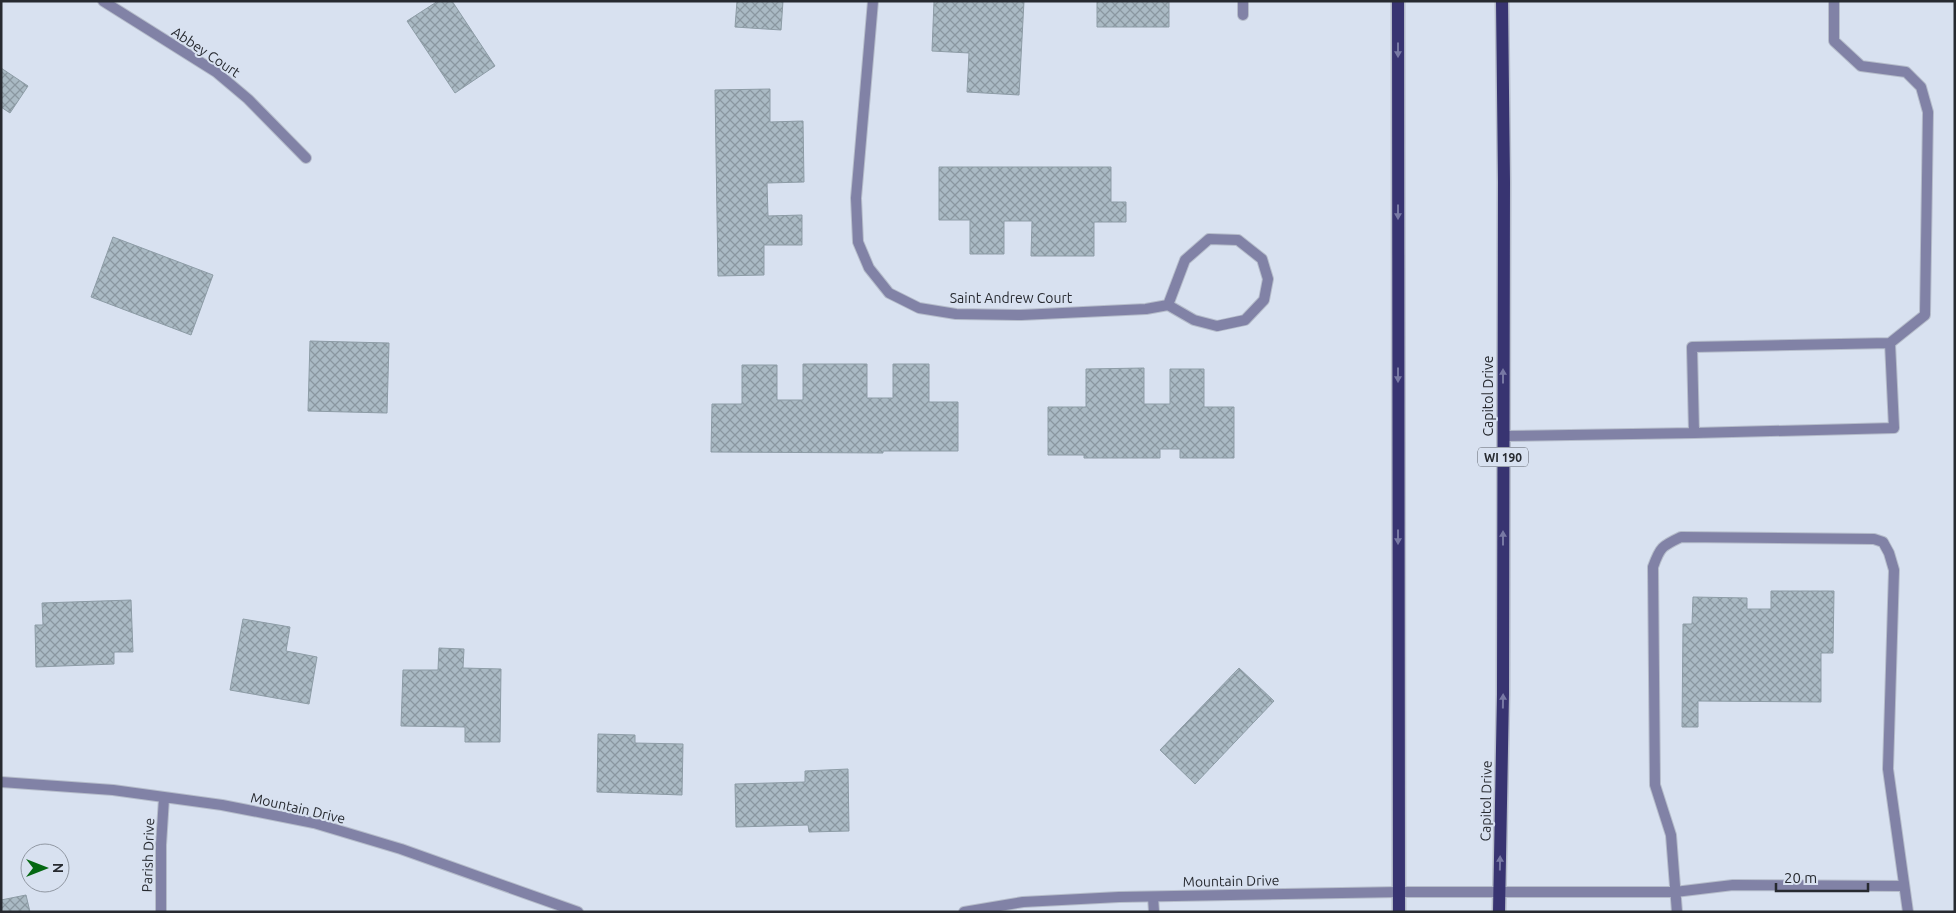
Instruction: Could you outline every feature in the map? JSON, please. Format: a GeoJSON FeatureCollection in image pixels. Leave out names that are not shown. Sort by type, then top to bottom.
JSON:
{"type":"FeatureCollection","features":[{"type":"Feature","properties":{"kind":"main road"},"geometry":{"type":"LineString","coordinates":[[1398,1],[1398,912]]}},
{"type":"Feature","properties":{"kind":"main road","name":"Capitol Drive"},"geometry":{"type":"LineString","coordinates":[[1499,912],[1503,694],[1504,182],[1502,1]]}},
{"type":"Feature","properties":{"kind":"street","name":"Abbey Court"},"geometry":{"type":"LineString","coordinates":[[103,1],[216,72],[248,100],[306,158]]}},
{"type":"Feature","properties":{"kind":"street","name":"Saint Andrew Court"},"geometry":{"type":"LineString","coordinates":[[873,1],[856,198],[858,242],[869,268],[889,293],[919,308],[956,314],[1031,314],[1146,309],[1168,305]]}},
{"type":"Feature","properties":{"kind":"street"},"geometry":{"type":"LineString","coordinates":[[1243,1],[1243,15]]}},
{"type":"Feature","properties":{"kind":"street"},"geometry":{"type":"LineString","coordinates":[[1694,433],[1692,347],[1890,343],[1925,315],[1928,112],[1921,87],[1906,72],[1861,66],[1834,41],[1834,1]]}},
{"type":"Feature","properties":{"kind":"street"},"geometry":{"type":"LineString","coordinates":[[1209,239],[1238,240],[1262,259],[1268,279],[1264,300],[1245,320],[1217,326],[1194,320],[1168,305],[1184,260],[1209,239]]}},
{"type":"Feature","properties":{"kind":"street"},"geometry":{"type":"LineString","coordinates":[[1503,436],[1894,428],[1890,343]]}},
{"type":"Feature","properties":{"kind":"street"},"geometry":{"type":"LineString","coordinates":[[1677,912],[1671,835],[1655,785],[1653,567],[1659,550],[1667,543],[1681,537],[1874,539],[1883,542],[1894,570],[1888,769],[1908,912]]}},
{"type":"Feature","properties":{"kind":"street","name":"Mountain Drive"},"geometry":{"type":"LineString","coordinates":[[1,782],[113,790],[222,805],[314,823],[401,849],[576,911]]}},
{"type":"Feature","properties":{"kind":"street","name":"Parish Drive"},"geometry":{"type":"LineString","coordinates":[[161,912],[161,845],[164,798]]}},
{"type":"Feature","properties":{"kind":"street","name":"Mountain Drive"},"geometry":{"type":"LineString","coordinates":[[964,912],[1023,902],[1153,896],[1399,892],[1675,892],[1733,885],[1904,886]]}},
{"type":"Feature","properties":{"kind":"street"},"geometry":{"type":"LineString","coordinates":[[1153,896],[1154,912]]}},
{"type":"Feature","properties":{"kind":"building"},"geometry":{"type":"Polygon","coordinates":[[[438,1],[452,1],[495,66],[455,93],[407,21],[438,1]]]}},
{"type":"Feature","properties":{"kind":"building"},"geometry":{"type":"Polygon","coordinates":[[[737,1],[783,1],[781,30],[735,27],[737,1]]]}},
{"type":"Feature","properties":{"kind":"building"},"geometry":{"type":"Polygon","coordinates":[[[934,1],[1024,1],[1019,95],[967,92],[969,53],[932,51],[934,1]]]}},
{"type":"Feature","properties":{"kind":"building"},"geometry":{"type":"Polygon","coordinates":[[[1097,1],[1169,1],[1169,27],[1097,27],[1097,1]]]}},
{"type":"Feature","properties":{"kind":"building"},"geometry":{"type":"Polygon","coordinates":[[[1,68],[28,86],[10,113],[1,107],[1,68]]]}},
{"type":"Feature","properties":{"kind":"building"},"geometry":{"type":"Polygon","coordinates":[[[770,89],[770,122],[803,121],[804,182],[767,183],[768,216],[802,215],[802,245],[764,245],[764,275],[718,276],[715,90],[770,89]]]}},
{"type":"Feature","properties":{"kind":"building"},"geometry":{"type":"Polygon","coordinates":[[[939,167],[1111,167],[1111,202],[1126,202],[1126,222],[1094,222],[1094,256],[1031,256],[1032,221],[1004,221],[1004,254],[970,254],[970,220],[939,220],[939,167]]]}},
{"type":"Feature","properties":{"kind":"building"},"geometry":{"type":"Polygon","coordinates":[[[113,237],[213,275],[191,335],[91,297],[113,237]]]}},
{"type":"Feature","properties":{"kind":"building"},"geometry":{"type":"Polygon","coordinates":[[[310,341],[389,343],[387,413],[308,411],[310,341]]]}},
{"type":"Feature","properties":{"kind":"building"},"geometry":{"type":"Polygon","coordinates":[[[803,364],[867,364],[867,398],[893,398],[893,364],[929,364],[929,402],[958,402],[958,451],[883,451],[883,453],[711,452],[712,404],[742,404],[742,365],[777,365],[777,400],[803,400],[803,364]]]}},
{"type":"Feature","properties":{"kind":"building"},"geometry":{"type":"Polygon","coordinates":[[[1144,368],[1144,404],[1170,404],[1170,369],[1204,369],[1204,407],[1234,407],[1234,458],[1180,458],[1180,449],[1160,449],[1160,458],[1084,458],[1084,455],[1048,455],[1048,407],[1086,407],[1086,369],[1144,368]]]}},
{"type":"Feature","properties":{"kind":"building"},"geometry":{"type":"Polygon","coordinates":[[[1771,591],[1834,591],[1833,653],[1821,653],[1821,702],[1698,701],[1698,727],[1682,727],[1683,624],[1692,624],[1693,597],[1747,598],[1747,609],[1771,609],[1771,591]]]}},
{"type":"Feature","properties":{"kind":"building"},"geometry":{"type":"Polygon","coordinates":[[[131,600],[133,652],[114,652],[114,664],[36,667],[35,625],[43,625],[42,603],[131,600]]]}},
{"type":"Feature","properties":{"kind":"building"},"geometry":{"type":"Polygon","coordinates":[[[243,619],[290,627],[286,651],[317,657],[309,704],[230,690],[243,619]]]}},
{"type":"Feature","properties":{"kind":"building"},"geometry":{"type":"Polygon","coordinates":[[[439,648],[464,649],[463,668],[501,669],[500,742],[465,742],[465,727],[401,726],[403,670],[438,670],[439,648]]]}},
{"type":"Feature","properties":{"kind":"building"},"geometry":{"type":"Polygon","coordinates":[[[1239,668],[1274,701],[1195,784],[1160,750],[1239,668]]]}},
{"type":"Feature","properties":{"kind":"building"},"geometry":{"type":"Polygon","coordinates":[[[598,734],[635,735],[635,743],[683,744],[682,795],[597,792],[598,734]]]}},
{"type":"Feature","properties":{"kind":"building"},"geometry":{"type":"Polygon","coordinates":[[[848,769],[849,831],[809,832],[808,825],[736,827],[735,784],[805,782],[805,771],[848,769]]]}},
{"type":"Feature","properties":{"kind":"building"},"geometry":{"type":"Polygon","coordinates":[[[26,895],[30,912],[1,912],[1,900],[26,895]]]}}]}
